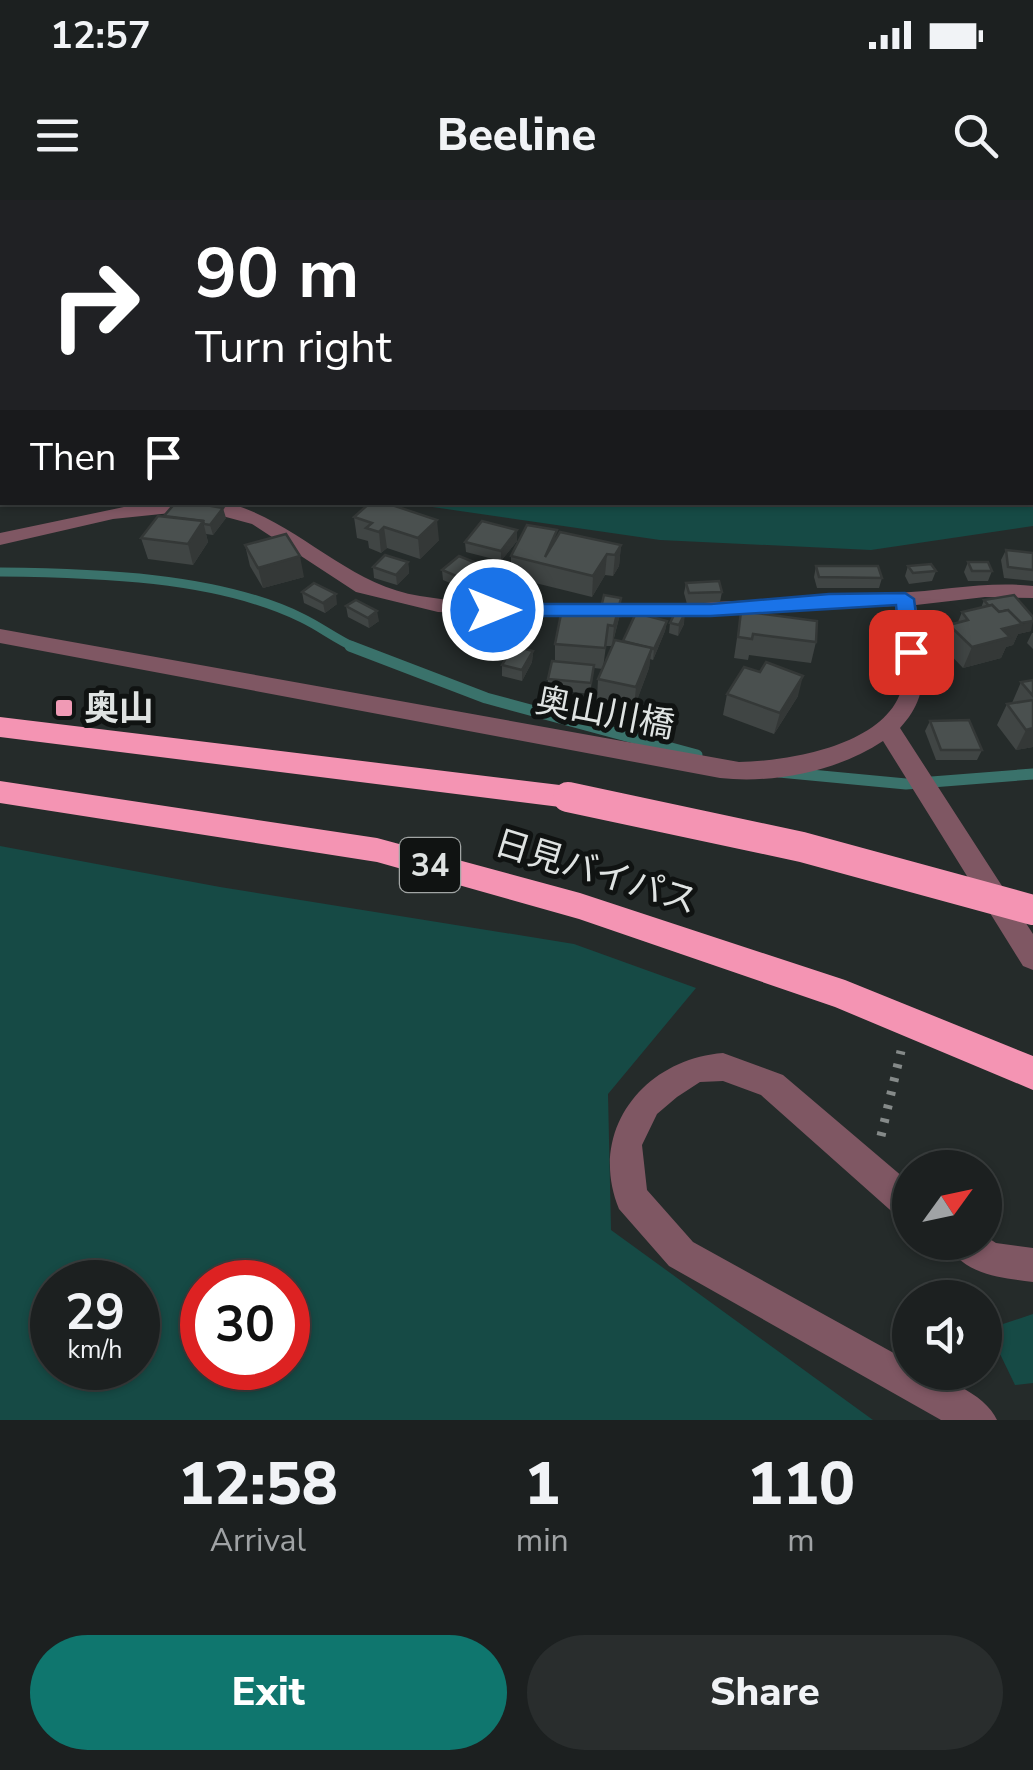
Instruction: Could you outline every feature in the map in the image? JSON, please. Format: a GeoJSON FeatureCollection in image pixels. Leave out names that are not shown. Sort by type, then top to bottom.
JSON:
{"type":"FeatureCollection","features":[{"type":"Feature","properties":{"kind":"highway","name":"日見バイパス"},"geometry":{"type":"LineString","coordinates":[[0,727],[568,797],[740,831],[918,873],[1033,910]]}},
{"type":"Feature","properties":{"kind":"highway","name":"日見バイパス"},"geometry":{"type":"LineString","coordinates":[[0,792],[378,850],[580,906],[846,995],[1033,1072]]}},
{"type":"Feature","properties":{"kind":"street"},"geometry":{"type":"LineString","coordinates":[[0,539],[178,505]]}},
{"type":"Feature","properties":{"kind":"street"},"geometry":{"type":"LineString","coordinates":[[198,505],[255,517],[286,533],[361,586],[435,604],[493,610],[711,610],[829,600],[1033,592]]}},
{"type":"Feature","properties":{"kind":"street"},"geometry":{"type":"LineString","coordinates":[[905,599],[914,680],[903,712],[888,729],[1033,958]]}},
{"type":"Feature","properties":{"kind":"street","name":"奥山川橋"},"geometry":{"type":"LineString","coordinates":[[0,636],[662,760],[740,771],[800,764],[858,745],[888,729]]}},
{"type":"Feature","properties":{"kind":"street"},"geometry":{"type":"LineString","coordinates":[[892,1188],[772,1085],[723,1067],[695,1069],[666,1087],[646,1104],[626,1144],[631,1196],[681,1254],[978,1420]]}},
{"type":"Feature","properties":{"kind":"street"},"geometry":{"type":"LineString","coordinates":[[998,1260],[1033,1265]]}},
{"type":"Feature","properties":{"kind":"path"},"geometry":{"type":"LineString","coordinates":[[873,1172],[901,1049]]}},
{"type":"Feature","properties":{"kind":"shaded area"},"geometry":{"type":"Polygon","coordinates":[[[419,505],[1033,505],[1033,526],[871,550],[660,540],[419,505]]]}},
{"type":"Feature","properties":{"kind":"shaded area"},"geometry":{"type":"Polygon","coordinates":[[[0,846],[220,887],[574,944],[696,988],[608,1094],[611,1230],[873,1420],[0,1420],[0,846]]]}},
{"type":"Feature","properties":{"kind":"shaded area"},"geometry":{"type":"Polygon","coordinates":[[[1033,1314],[1033,1383],[1015,1385],[1002,1358],[1002,1324],[1033,1314]]]}},
{"type":"Feature","properties":{"kind":"building"},"geometry":{"type":"Polygon","coordinates":[[[173,505],[223,508],[210,525],[164,516],[173,505]]]}},
{"type":"Feature","properties":{"kind":"building"},"geometry":{"type":"Polygon","coordinates":[[[368,505],[392,505],[437,520],[418,538],[384,527],[379,532],[366,528],[372,523],[354,517],[368,505]]]}},
{"type":"Feature","properties":{"kind":"building"},"geometry":{"type":"Polygon","coordinates":[[[158,516],[203,521],[188,544],[141,538],[158,516]]]}},
{"type":"Feature","properties":{"kind":"building"},"geometry":{"type":"Polygon","coordinates":[[[482,521],[517,530],[501,551],[465,542],[482,521]]]}},
{"type":"Feature","properties":{"kind":"building"},"geometry":{"type":"Polygon","coordinates":[[[527,525],[557,530],[545,557],[560,532],[621,545],[615,555],[607,554],[593,576],[511,556],[527,525]]]}},
{"type":"Feature","properties":{"kind":"building"},"geometry":{"type":"Polygon","coordinates":[[[286,534],[300,556],[258,568],[245,545],[286,534]]]}},
{"type":"Feature","properties":{"kind":"building"},"geometry":{"type":"Polygon","coordinates":[[[1006,550],[1033,553],[1033,570],[1008,567],[1006,550]]]}},
{"type":"Feature","properties":{"kind":"building"},"geometry":{"type":"Polygon","coordinates":[[[385,555],[408,562],[396,575],[373,567],[385,555]]]}},
{"type":"Feature","properties":{"kind":"building"},"geometry":{"type":"Polygon","coordinates":[[[459,556],[491,569],[475,584],[442,570],[459,556]]]}},
{"type":"Feature","properties":{"kind":"building"},"geometry":{"type":"Polygon","coordinates":[[[968,562],[988,562],[992,571],[972,571],[968,562]]]}},
{"type":"Feature","properties":{"kind":"building"},"geometry":{"type":"Polygon","coordinates":[[[931,564],[936,571],[913,573],[908,566],[931,564]]]}},
{"type":"Feature","properties":{"kind":"building"},"geometry":{"type":"Polygon","coordinates":[[[816,566],[878,566],[882,578],[819,577],[816,566]]]}},
{"type":"Feature","properties":{"kind":"building"},"geometry":{"type":"Polygon","coordinates":[[[719,581],[722,592],[689,593],[686,583],[719,581]]]}},
{"type":"Feature","properties":{"kind":"building"},"geometry":{"type":"Polygon","coordinates":[[[314,583],[336,594],[323,603],[302,592],[314,583]]]}},
{"type":"Feature","properties":{"kind":"building"},"geometry":{"type":"Polygon","coordinates":[[[604,595],[621,598],[614,626],[608,625],[605,648],[555,644],[562,609],[600,612],[604,595]]]}},
{"type":"Feature","properties":{"kind":"building"},"geometry":{"type":"Polygon","coordinates":[[[1014,595],[1033,621],[1021,623],[1008,610],[999,612],[984,600],[1014,595]]]}},
{"type":"Feature","properties":{"kind":"building"},"geometry":{"type":"Polygon","coordinates":[[[356,600],[377,611],[368,618],[346,606],[356,600]]]}},
{"type":"Feature","properties":{"kind":"building"},"geometry":{"type":"Polygon","coordinates":[[[992,605],[999,612],[1008,610],[1022,624],[1002,629],[1010,637],[972,647],[949,625],[968,620],[962,612],[992,605]]]}},
{"type":"Feature","properties":{"kind":"building"},"geometry":{"type":"Polygon","coordinates":[[[676,611],[685,613],[679,625],[670,623],[676,611]]]}},
{"type":"Feature","properties":{"kind":"building"},"geometry":{"type":"Polygon","coordinates":[[[741,611],[817,621],[816,642],[753,634],[752,639],[738,637],[741,611]]]}},
{"type":"Feature","properties":{"kind":"building"},"geometry":{"type":"Polygon","coordinates":[[[636,613],[667,621],[654,649],[623,641],[636,613]]]}},
{"type":"Feature","properties":{"kind":"building"},"geometry":{"type":"Polygon","coordinates":[[[615,640],[652,648],[636,687],[598,679],[615,640]]]}},
{"type":"Feature","properties":{"kind":"building"},"geometry":{"type":"Polygon","coordinates":[[[513,646],[533,651],[522,670],[502,665],[513,646]]]}},
{"type":"Feature","properties":{"kind":"building"},"geometry":{"type":"Polygon","coordinates":[[[552,661],[594,665],[591,683],[548,679],[552,661]]]}},
{"type":"Feature","properties":{"kind":"building"},"geometry":{"type":"Polygon","coordinates":[[[766,662],[803,676],[780,713],[727,694],[744,667],[760,672],[766,662]]]}},
{"type":"Feature","properties":{"kind":"building"},"geometry":{"type":"Polygon","coordinates":[[[1033,680],[1033,696],[1021,682],[1033,680]]]}},
{"type":"Feature","properties":{"kind":"building"},"geometry":{"type":"Polygon","coordinates":[[[1033,700],[1033,728],[1026,730],[1007,704],[1033,700]]]}},
{"type":"Feature","properties":{"kind":"building"},"geometry":{"type":"Polygon","coordinates":[[[969,720],[982,750],[941,750],[930,721],[969,720]]]}},
{"type":"Feature","properties":{"kind":"waterway"},"geometry":{"type":"LineString","coordinates":[[0,572],[114,576],[232,593],[302,618],[356,648]]}},
{"type":"Feature","properties":{"kind":"waterway"},"geometry":{"type":"LineString","coordinates":[[350,646],[486,698],[697,755]]}},
{"type":"Feature","properties":{"kind":"waterway"},"geometry":{"type":"LineString","coordinates":[[779,772],[906,784],[1033,774]]}},
{"type":"Feature","properties":{"kind":"place","name":"奥山"},"geometry":{"type":"Point","coordinates":[64,708]}},
{"type":"Feature","properties":{"kind":"route"},"geometry":{"type":"LineString","coordinates":[[493,610],[711,610],[829,600],[905,599],[911,652]]}}]}
